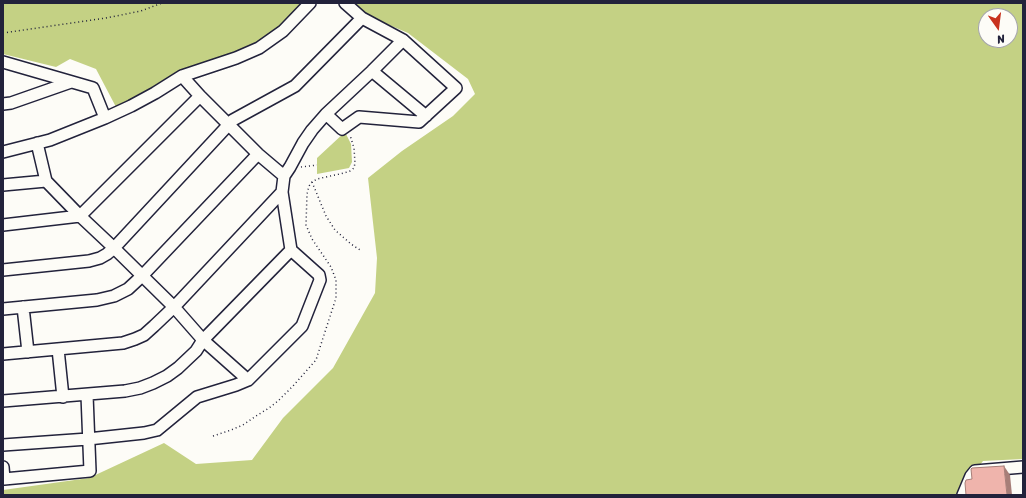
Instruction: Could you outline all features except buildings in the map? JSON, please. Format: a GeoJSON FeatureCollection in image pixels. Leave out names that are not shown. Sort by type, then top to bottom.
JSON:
{"type":"FeatureCollection","features":[{"type":"Feature","properties":{"kind":"street"},"geometry":{"type":"LineString","coordinates":[[3,152],[50,140],[137,103],[182,76],[236,58],[259,48],[283,31],[310,3]]}},
{"type":"Feature","properties":{"kind":"street"},"geometry":{"type":"LineString","coordinates":[[326,114],[342,129],[359,117],[419,122],[456,88],[403,40],[362,18],[345,3]]}},
{"type":"Feature","properties":{"kind":"street"},"geometry":{"type":"LineString","coordinates":[[3,270],[71,264],[89,261],[108,254],[233,120],[295,86],[362,18]]}},
{"type":"Feature","properties":{"kind":"street"},"geometry":{"type":"LineString","coordinates":[[3,445],[88,439],[144,433],[157,430],[197,397],[248,380],[302,326],[320,280],[318,275],[291,250],[282,192],[284,176],[303,143],[326,114],[403,40]]}},
{"type":"Feature","properties":{"kind":"street"},"geometry":{"type":"LineString","coordinates":[[3,62],[93,88],[104,118]]}},
{"type":"Feature","properties":{"kind":"street"},"geometry":{"type":"LineString","coordinates":[[372,71],[426,116]]}},
{"type":"Feature","properties":{"kind":"street"},"geometry":{"type":"LineString","coordinates":[[182,76],[258,154],[284,176]]}},
{"type":"Feature","properties":{"kind":"street"},"geometry":{"type":"LineString","coordinates":[[3,104],[11,103],[71,82]]}},
{"type":"Feature","properties":{"kind":"street"},"geometry":{"type":"LineString","coordinates":[[3,225],[80,216],[200,96]]}},
{"type":"Feature","properties":{"kind":"street"},"geometry":{"type":"LineString","coordinates":[[37,143],[46,181],[174,307],[203,340],[248,380]]}},
{"type":"Feature","properties":{"kind":"street"},"geometry":{"type":"LineString","coordinates":[[3,309],[97,300],[114,296],[128,289],[258,154]]}},
{"type":"Feature","properties":{"kind":"street"},"geometry":{"type":"LineString","coordinates":[[3,185],[46,181]]}},
{"type":"Feature","properties":{"kind":"street"},"geometry":{"type":"LineString","coordinates":[[3,354],[123,342],[144,335],[174,307],[282,192]]}},
{"type":"Feature","properties":{"kind":"street"},"geometry":{"type":"LineString","coordinates":[[3,401],[125,391],[140,388],[167,376],[196,351],[203,340],[291,250]]}},
{"type":"Feature","properties":{"kind":"street"},"geometry":{"type":"LineString","coordinates":[[23,307],[28,352]]}},
{"type":"Feature","properties":{"kind":"street"},"geometry":{"type":"LineString","coordinates":[[58,349],[63,397]]}},
{"type":"Feature","properties":{"kind":"street"},"geometry":{"type":"LineString","coordinates":[[3,467],[4,479],[90,471],[87,395]]}},
{"type":"Feature","properties":{"kind":"street"},"geometry":{"type":"LineString","coordinates":[[963,495],[975,470],[1023,467]]}},
{"type":"Feature","properties":{"kind":"path"},"geometry":{"type":"LineString","coordinates":[[3,33],[106,18],[141,11],[162,3]]}},
{"type":"Feature","properties":{"kind":"path"},"geometry":{"type":"LineString","coordinates":[[347,126],[354,148],[354,168],[344,173],[317,179],[312,182],[326,216],[335,230],[360,250]]}},
{"type":"Feature","properties":{"kind":"path"},"geometry":{"type":"LineString","coordinates":[[305,167],[317,165]]}},
{"type":"Feature","properties":{"kind":"green space"},"geometry":{"type":"Polygon","coordinates":[[[3,3],[306,3],[263,43],[116,107],[96,69],[70,59],[56,67],[3,54],[3,3]]]}},
{"type":"Feature","properties":{"kind":"green space"},"geometry":{"type":"Polygon","coordinates":[[[354,3],[1023,3],[1023,459],[983,461],[977,469],[968,495],[3,495],[3,490],[89,478],[164,443],[196,464],[252,460],[283,418],[333,368],[375,293],[377,258],[368,178],[402,151],[453,116],[475,94],[468,79],[408,33],[368,16],[354,3]]]}},
{"type":"Feature","properties":{"kind":"green space"},"geometry":{"type":"Polygon","coordinates":[[[345,132],[351,144],[352,162],[349,168],[317,174],[317,158],[345,132]]]}}]}
